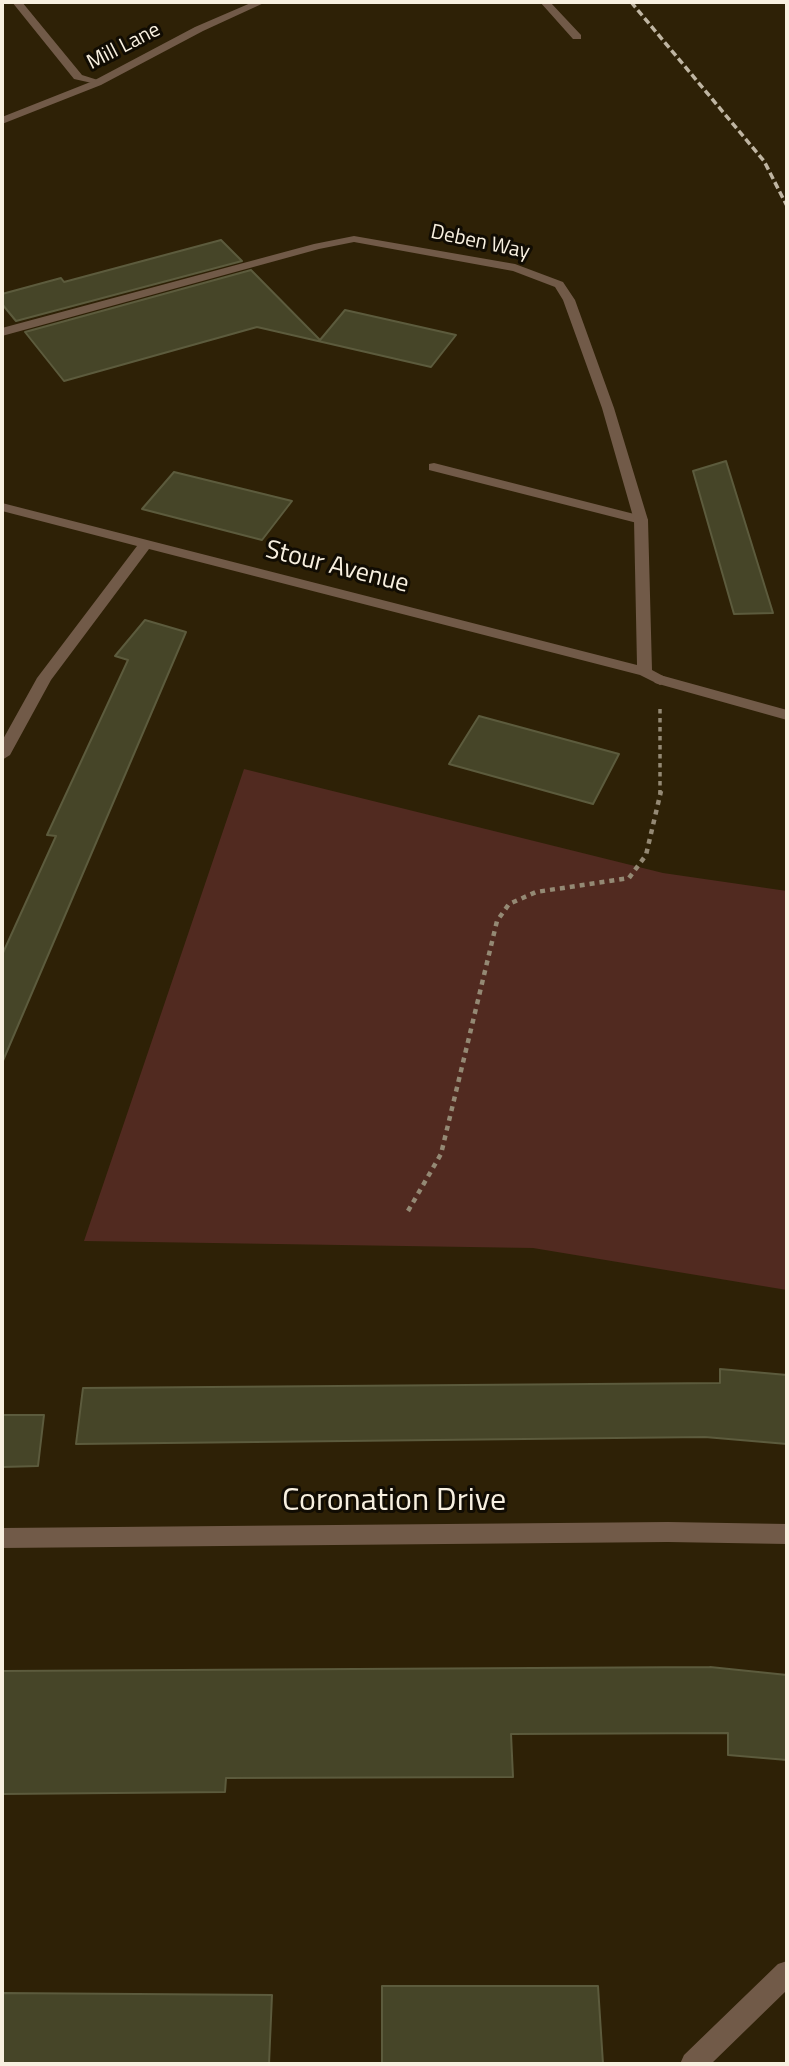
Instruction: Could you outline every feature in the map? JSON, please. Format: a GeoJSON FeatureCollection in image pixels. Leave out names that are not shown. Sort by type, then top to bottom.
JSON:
{"type":"FeatureCollection","features":[{"type":"Feature","properties":{"kind":"street"},"geometry":{"type":"LineString","coordinates":[[17,2],[78,77],[97,83]]}},
{"type":"Feature","properties":{"kind":"street","name":"Mill Lane"},"geometry":{"type":"LineString","coordinates":[[2,121],[97,83],[199,29],[261,2]]}},
{"type":"Feature","properties":{"kind":"street"},"geometry":{"type":"LineString","coordinates":[[545,2],[577,37]]}},
{"type":"Feature","properties":{"kind":"street","name":"Deben Way"},"geometry":{"type":"LineString","coordinates":[[2,332],[296,251],[354,239],[533,273],[559,285],[569,300],[608,408],[641,520],[645,673]]}},
{"type":"Feature","properties":{"kind":"street"},"geometry":{"type":"LineString","coordinates":[[434,467],[641,520]]}},
{"type":"Feature","properties":{"kind":"street","name":"Stour Avenue"},"geometry":{"type":"LineString","coordinates":[[2,507],[645,673],[660,680],[787,715]]}},
{"type":"Feature","properties":{"kind":"street"},"geometry":{"type":"LineString","coordinates":[[2,755],[44,678],[145,545]]}},
{"type":"Feature","properties":{"kind":"street","name":"Coronation Drive"},"geometry":{"type":"LineString","coordinates":[[2,1538],[616,1532],[787,1534]]}},
{"type":"Feature","properties":{"kind":"street"},"geometry":{"type":"LineString","coordinates":[[693,2064],[787,1973]]}},
{"type":"Feature","properties":{"kind":"path"},"geometry":{"type":"LineString","coordinates":[[408,1211],[440,1154],[497,921],[509,904],[536,892],[629,878],[646,855],[661,790],[660,680]]}},
{"type":"Feature","properties":{"kind":"shaded area"},"geometry":{"type":"Polygon","coordinates":[[[244,769],[663,873],[787,891],[787,1290],[533,1248],[84,1241],[244,769]]]}},
{"type":"Feature","properties":{"kind":"building"},"geometry":{"type":"Polygon","coordinates":[[[221,240],[242,261],[16,321],[2,304],[2,294],[61,278],[64,282],[221,240]]]}},
{"type":"Feature","properties":{"kind":"building"},"geometry":{"type":"Polygon","coordinates":[[[251,270],[320,340],[345,310],[456,335],[431,367],[257,327],[64,381],[25,332],[251,270]]]}},
{"type":"Feature","properties":{"kind":"building"},"geometry":{"type":"Polygon","coordinates":[[[726,461],[773,613],[734,614],[693,471],[726,461]]]}},
{"type":"Feature","properties":{"kind":"building"},"geometry":{"type":"Polygon","coordinates":[[[174,472],[292,501],[262,540],[142,509],[174,472]]]}},
{"type":"Feature","properties":{"kind":"building"},"geometry":{"type":"Polygon","coordinates":[[[145,620],[186,632],[2,1063],[2,955],[56,836],[47,835],[128,660],[115,656],[145,620]]]}},
{"type":"Feature","properties":{"kind":"building"},"geometry":{"type":"Polygon","coordinates":[[[479,716],[619,754],[593,804],[449,764],[479,716]]]}},
{"type":"Feature","properties":{"kind":"building"},"geometry":{"type":"Polygon","coordinates":[[[720,1369],[787,1375],[787,1444],[705,1437],[76,1444],[83,1388],[720,1383],[720,1369]]]}},
{"type":"Feature","properties":{"kind":"building"},"geometry":{"type":"Polygon","coordinates":[[[2,1415],[44,1415],[38,1466],[2,1467],[2,1415]]]}},
{"type":"Feature","properties":{"kind":"building"},"geometry":{"type":"Polygon","coordinates":[[[710,1667],[787,1675],[787,1760],[728,1755],[728,1733],[511,1734],[513,1777],[226,1778],[225,1792],[2,1794],[2,1671],[710,1667]]]}},
{"type":"Feature","properties":{"kind":"building"},"geometry":{"type":"Polygon","coordinates":[[[382,1986],[598,1986],[603,2064],[382,2064],[382,1986]]]}},
{"type":"Feature","properties":{"kind":"building"},"geometry":{"type":"Polygon","coordinates":[[[2,1993],[272,1995],[269,2064],[2,2064],[2,1993]]]}},
{"type":"Feature","properties":{"kind":"railway"},"geometry":{"type":"LineString","coordinates":[[631,2],[764,161],[787,206]]}}]}
